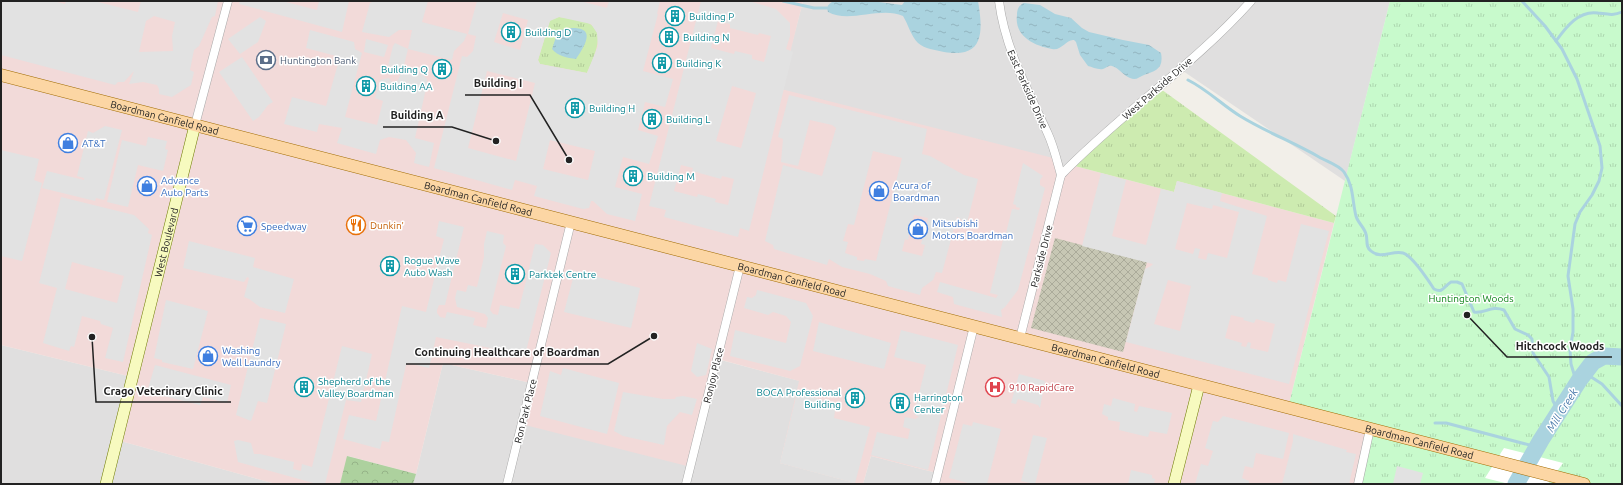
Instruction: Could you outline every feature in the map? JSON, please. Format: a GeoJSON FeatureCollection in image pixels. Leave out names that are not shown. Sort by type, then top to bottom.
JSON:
{"type":"FeatureCollection","features":[{"type":"Feature","properties":{"kind":"main road","name":"Boardman Canfield Road"},"geometry":{"type":"LineString","coordinates":[[1,75],[1584,484]]}},
{"type":"Feature","properties":{"kind":"street","name":"West Boulevard"},"geometry":{"type":"LineString","coordinates":[[106,484],[195,125],[228,1]]}},
{"type":"Feature","properties":{"kind":"street","name":"East Parkside Drive"},"geometry":{"type":"LineString","coordinates":[[999,1],[1004,32],[1010,52],[1048,135],[1061,175]]}},
{"type":"Feature","properties":{"kind":"street","name":"West Parkside Drive"},"geometry":{"type":"LineString","coordinates":[[1061,175],[1089,147],[1208,44],[1251,1]]}},
{"type":"Feature","properties":{"kind":"street","name":"Parkside Drive"},"geometry":{"type":"LineString","coordinates":[[1020,338],[1061,175]]}},
{"type":"Feature","properties":{"kind":"street","name":"Ron Park Place"},"geometry":{"type":"LineString","coordinates":[[507,484],[571,222]]}},
{"type":"Feature","properties":{"kind":"street","name":"Ronjoy Place"},"geometry":{"type":"LineString","coordinates":[[686,484],[740,266]]}},
{"type":"Feature","properties":{"kind":"street"},"geometry":{"type":"LineString","coordinates":[[934,484],[974,326]]}},
{"type":"Feature","properties":{"kind":"street"},"geometry":{"type":"LineString","coordinates":[[1174,484],[1199,385]]}},
{"type":"Feature","properties":{"kind":"street"},"geometry":{"type":"LineString","coordinates":[[1358,484],[1370,429]]}},
{"type":"Feature","properties":{"kind":"shaded area"},"geometry":{"type":"Polygon","coordinates":[[[1,1],[803,1],[781,89],[1057,159],[1061,175],[1071,165],[1174,192],[1177,181],[1334,223],[1288,408],[1370,429],[1358,484],[935,484],[937,473],[871,456],[863,484],[859,484],[780,463],[799,381],[718,359],[691,467],[521,424],[531,383],[443,363],[416,474],[348,456],[340,484],[276,484],[117,440],[132,377],[1,345],[1,1]]]}},
{"type":"Feature","properties":{"kind":"shaded area"},"geometry":{"type":"Polygon","coordinates":[[[1,1],[53,1],[65,4],[66,1],[94,1],[138,12],[141,1],[218,1],[215,16],[212,17],[199,46],[194,50],[190,70],[194,72],[191,85],[172,97],[159,94],[157,85],[143,82],[129,84],[134,71],[124,82],[118,82],[115,85],[1,55],[1,1]],[[154,16],[146,21],[139,52],[173,51],[172,36],[175,22],[154,16]]]}},
{"type":"Feature","properties":{"kind":"shaded area"},"geometry":{"type":"Polygon","coordinates":[[[240,1],[282,1],[317,10],[319,1],[349,1],[342,32],[239,4],[240,1]]]}},
{"type":"Feature","properties":{"kind":"shaded area"},"geometry":{"type":"Polygon","coordinates":[[[374,1],[428,1],[422,22],[467,34],[464,41],[454,51],[452,60],[408,49],[412,30],[399,30],[389,37],[362,32],[370,3],[374,1]]]}},
{"type":"Feature","properties":{"kind":"shaded area"},"geometry":{"type":"Polygon","coordinates":[[[477,1],[580,1],[607,8],[609,1],[660,1],[643,71],[673,79],[665,107],[645,102],[638,130],[658,136],[649,164],[623,157],[615,187],[642,194],[635,221],[607,214],[593,201],[591,201],[589,208],[583,209],[534,196],[537,186],[515,180],[512,190],[434,168],[462,56],[467,57],[473,51],[476,36],[468,34],[477,1]],[[503,13],[494,42],[520,50],[528,20],[503,13]],[[559,17],[550,21],[538,60],[540,64],[587,73],[598,46],[597,33],[591,24],[559,17]],[[487,71],[468,148],[516,161],[535,83],[487,71]],[[550,140],[543,169],[588,180],[595,151],[550,140]]]}},
{"type":"Feature","properties":{"kind":"shaded area"},"geometry":{"type":"Polygon","coordinates":[[[701,1],[749,1],[776,9],[790,23],[790,36],[786,49],[793,52],[749,231],[740,228],[738,237],[664,217],[666,210],[649,206],[701,1]],[[718,21],[711,48],[734,54],[735,51],[752,55],[752,59],[764,62],[771,36],[759,33],[758,35],[730,28],[730,24],[718,21]],[[732,86],[716,141],[741,148],[756,93],[732,86]],[[681,165],[674,191],[697,197],[698,194],[716,199],[715,202],[728,205],[734,179],[722,176],[721,179],[692,171],[693,168],[681,165]]]}},
{"type":"Feature","properties":{"kind":"shaded area"},"geometry":{"type":"Polygon","coordinates":[[[803,1],[1390,1],[1345,181],[1180,69],[1061,175],[780,89],[803,1]]]}},
{"type":"Feature","properties":{"kind":"shaded area"},"geometry":{"type":"Polygon","coordinates":[[[260,17],[266,21],[258,42],[240,54],[228,39],[260,17]]]}},
{"type":"Feature","properties":{"kind":"shaded area"},"geometry":{"type":"Polygon","coordinates":[[[310,30],[354,42],[355,49],[362,53],[345,117],[377,125],[383,101],[375,98],[380,80],[389,78],[394,85],[399,78],[402,69],[388,66],[393,46],[395,43],[408,49],[403,69],[423,75],[427,79],[415,138],[434,143],[429,167],[414,163],[416,153],[406,140],[389,137],[380,140],[376,154],[337,143],[342,128],[319,124],[317,132],[284,124],[292,97],[326,106],[340,57],[306,48],[310,30]]]}},
{"type":"Feature","properties":{"kind":"shaded area"},"geometry":{"type":"Polygon","coordinates":[[[366,39],[388,45],[384,57],[364,52],[366,39]]]}},
{"type":"Feature","properties":{"kind":"shaded area"},"geometry":{"type":"Polygon","coordinates":[[[242,57],[273,102],[268,105],[259,117],[253,121],[219,72],[242,57]]]}},
{"type":"Feature","properties":{"kind":"shaded area"},"geometry":{"type":"Polygon","coordinates":[[[789,95],[927,129],[922,154],[930,156],[964,175],[978,179],[967,223],[957,217],[942,273],[936,272],[933,280],[922,288],[920,295],[888,286],[886,281],[870,274],[842,267],[829,259],[827,265],[774,249],[773,245],[765,241],[783,165],[822,176],[836,128],[832,125],[810,120],[798,166],[781,162],[783,139],[778,137],[789,95]],[[873,151],[854,225],[848,224],[843,241],[848,242],[845,253],[857,257],[857,260],[864,261],[865,259],[876,261],[902,158],[873,151]],[[914,215],[908,240],[905,239],[902,251],[922,256],[925,245],[921,244],[928,218],[914,215]]]}},
{"type":"Feature","properties":{"kind":"shaded area"},"geometry":{"type":"Polygon","coordinates":[[[105,126],[122,130],[104,200],[96,198],[95,201],[42,188],[47,171],[84,180],[84,178],[77,176],[88,131],[93,133],[105,126]]]}},
{"type":"Feature","properties":{"kind":"shaded area"},"geometry":{"type":"Polygon","coordinates":[[[148,137],[167,141],[165,149],[168,150],[163,171],[138,165],[128,207],[107,202],[122,140],[146,146],[148,137]]]}},
{"type":"Feature","properties":{"kind":"shaded area"},"geometry":{"type":"Polygon","coordinates":[[[1,150],[39,159],[34,180],[42,183],[22,261],[1,256],[1,150]]]}},
{"type":"Feature","properties":{"kind":"shaded area"},"geometry":{"type":"Polygon","coordinates":[[[1023,163],[1043,176],[1040,180],[1040,185],[1045,188],[1018,290],[1001,310],[1002,317],[954,304],[953,297],[937,292],[940,282],[996,298],[998,295],[990,293],[1004,236],[1012,237],[1013,235],[1006,233],[1012,209],[1019,210],[1020,208],[1013,204],[1023,163]]]}},
{"type":"Feature","properties":{"kind":"shaded area"},"geometry":{"type":"Polygon","coordinates":[[[1101,173],[1126,180],[1112,236],[1146,245],[1161,189],[1174,192],[1177,181],[1222,193],[1220,201],[1267,216],[1252,274],[1268,278],[1268,280],[1277,283],[1278,280],[1286,282],[1301,224],[1329,231],[1289,384],[1126,342],[1145,269],[1153,264],[1082,246],[1101,173]],[[1187,203],[1175,249],[1193,254],[1195,248],[1200,249],[1198,258],[1206,260],[1208,253],[1227,258],[1239,212],[1213,205],[1212,209],[1187,203]],[[1168,280],[1154,324],[1180,331],[1191,286],[1168,280]],[[1231,315],[1225,338],[1242,343],[1241,346],[1246,347],[1248,342],[1251,343],[1250,348],[1268,352],[1275,324],[1256,319],[1254,323],[1243,320],[1244,318],[1231,315]]]}},
{"type":"Feature","properties":{"kind":"shaded area"},"geometry":{"type":"Polygon","coordinates":[[[61,197],[134,215],[149,229],[148,233],[152,235],[123,362],[105,358],[113,328],[101,324],[100,321],[82,316],[74,347],[71,346],[69,351],[43,343],[57,288],[39,283],[61,197]],[[72,262],[65,289],[117,303],[124,276],[72,262]]]}},
{"type":"Feature","properties":{"kind":"shaded area"},"geometry":{"type":"Polygon","coordinates":[[[439,221],[464,227],[445,305],[439,305],[437,310],[440,317],[445,318],[447,312],[475,318],[473,325],[486,328],[488,318],[485,314],[457,307],[455,298],[457,290],[466,292],[468,285],[477,287],[484,257],[484,244],[487,231],[504,235],[503,243],[506,246],[490,310],[493,314],[498,315],[500,305],[519,309],[535,244],[543,245],[551,253],[525,355],[436,337],[429,368],[408,363],[406,365],[389,442],[382,441],[380,449],[343,439],[349,415],[376,421],[402,306],[426,312],[444,239],[436,236],[439,221]]]}},
{"type":"Feature","properties":{"kind":"shaded area"},"geometry":{"type":"Polygon","coordinates":[[[1055,238],[1147,262],[1123,352],[1031,328],[1055,238]]]}},
{"type":"Feature","properties":{"kind":"shaded area"},"geometry":{"type":"Polygon","coordinates":[[[189,241],[255,258],[253,267],[294,279],[285,313],[260,307],[244,297],[249,278],[247,277],[244,282],[183,268],[189,241]]]}},
{"type":"Feature","properties":{"kind":"shaded area"},"geometry":{"type":"Polygon","coordinates":[[[575,271],[640,288],[631,328],[564,312],[575,271]]]}},
{"type":"Feature","properties":{"kind":"shaded area"},"geometry":{"type":"Polygon","coordinates":[[[757,290],[806,303],[813,316],[800,366],[790,371],[730,356],[735,330],[786,343],[791,322],[786,316],[773,312],[768,315],[744,308],[747,297],[752,298],[756,295],[757,290]]]}},
{"type":"Feature","properties":{"kind":"shaded area"},"geometry":{"type":"Polygon","coordinates":[[[166,300],[208,311],[193,369],[162,362],[162,360],[154,358],[166,300]]]}},
{"type":"Feature","properties":{"kind":"shaded area"},"geometry":{"type":"Polygon","coordinates":[[[260,318],[286,324],[267,403],[258,401],[251,421],[236,415],[260,318]]]}},
{"type":"Feature","properties":{"kind":"shaded area"},"geometry":{"type":"Polygon","coordinates":[[[819,322],[891,343],[884,369],[813,351],[819,322]]]}},
{"type":"Feature","properties":{"kind":"shaded area"},"geometry":{"type":"Polygon","coordinates":[[[901,330],[958,345],[928,470],[871,455],[877,432],[908,439],[910,429],[903,427],[905,417],[915,419],[919,417],[914,414],[926,365],[894,357],[901,330]]]}},
{"type":"Feature","properties":{"kind":"shaded area"},"geometry":{"type":"Polygon","coordinates":[[[697,343],[712,349],[706,375],[697,377],[691,371],[697,343]]]}},
{"type":"Feature","properties":{"kind":"shaded area"},"geometry":{"type":"Polygon","coordinates":[[[1,345],[132,377],[117,440],[276,484],[1,484],[1,345]]]}},
{"type":"Feature","properties":{"kind":"shaded area"},"geometry":{"type":"Polygon","coordinates":[[[342,346],[372,354],[361,402],[346,400],[325,484],[317,484],[238,462],[234,441],[238,440],[251,443],[254,454],[294,462],[293,469],[301,471],[302,464],[312,467],[342,346]]]}},
{"type":"Feature","properties":{"kind":"shaded area"},"geometry":{"type":"Polygon","coordinates":[[[717,359],[800,381],[780,463],[859,484],[340,484],[347,456],[416,474],[443,363],[531,383],[717,359]]]}},
{"type":"Feature","properties":{"kind":"shaded area"},"geometry":{"type":"Polygon","coordinates":[[[155,365],[231,385],[227,403],[203,397],[200,405],[147,392],[155,365]]]}},
{"type":"Feature","properties":{"kind":"shaded area"},"geometry":{"type":"Polygon","coordinates":[[[563,368],[619,383],[607,434],[540,416],[550,371],[561,375],[563,368]]]}},
{"type":"Feature","properties":{"kind":"shaded area"},"geometry":{"type":"Polygon","coordinates":[[[1019,374],[1045,381],[1040,408],[1038,405],[1018,399],[1016,404],[1011,403],[1019,374]]]}},
{"type":"Feature","properties":{"kind":"shaded area"},"geometry":{"type":"Polygon","coordinates":[[[623,392],[663,399],[675,399],[676,397],[683,396],[697,399],[692,415],[680,412],[667,426],[664,445],[623,436],[614,431],[623,392]]]}},
{"type":"Feature","properties":{"kind":"shaded area"},"geometry":{"type":"Polygon","coordinates":[[[797,393],[836,404],[834,418],[870,427],[855,483],[780,463],[797,393]]]}},
{"type":"Feature","properties":{"kind":"shaded area"},"geometry":{"type":"Polygon","coordinates":[[[1113,398],[1135,404],[1134,411],[1137,412],[1139,406],[1172,413],[1167,434],[1150,431],[1148,437],[1119,430],[1120,422],[1108,420],[1108,417],[1102,414],[1104,404],[1111,406],[1113,398]]]}},
{"type":"Feature","properties":{"kind":"shaded area"},"geometry":{"type":"Polygon","coordinates":[[[1223,416],[1289,433],[1283,459],[1256,453],[1253,468],[1245,466],[1242,478],[1249,481],[1249,484],[1195,484],[1201,464],[1208,466],[1213,451],[1205,448],[1213,421],[1218,422],[1223,416]]]}},
{"type":"Feature","properties":{"kind":"shaded area"},"geometry":{"type":"Polygon","coordinates":[[[973,422],[1001,429],[987,484],[972,484],[949,478],[963,424],[972,426],[973,422]]]}},
{"type":"Feature","properties":{"kind":"shaded area"},"geometry":{"type":"Polygon","coordinates":[[[1293,434],[1356,454],[1349,484],[1316,484],[1309,482],[1309,484],[1282,484],[1293,441],[1293,434]]]}},
{"type":"Feature","properties":{"kind":"shaded area"},"geometry":{"type":"Polygon","coordinates":[[[1033,435],[1047,438],[1035,484],[1021,481],[1033,435]]]}},
{"type":"Feature","properties":{"kind":"shaded area"},"geometry":{"type":"Polygon","coordinates":[[[871,456],[937,473],[935,484],[863,484],[871,456]]]}},
{"type":"Feature","properties":{"kind":"shaded area"},"geometry":{"type":"Polygon","coordinates":[[[1397,466],[1423,473],[1420,484],[1393,484],[1397,466]]]}},
{"type":"Feature","properties":{"kind":"shaded area"},"geometry":{"type":"Polygon","coordinates":[[[1131,470],[1152,475],[1152,478],[1155,479],[1154,484],[1128,484],[1131,470]]]}},
{"type":"Feature","properties":{"kind":"green space","name":"Huntington Woods"},"geometry":{"type":"Polygon","coordinates":[[[1390,1],[1622,1],[1622,484],[1358,484],[1370,429],[1288,408],[1390,1]]]}},
{"type":"Feature","properties":{"kind":"green space"},"geometry":{"type":"Polygon","coordinates":[[[559,17],[583,21],[595,28],[598,40],[597,47],[587,73],[540,64],[538,60],[550,20],[559,17]]]}},
{"type":"Feature","properties":{"kind":"green space"},"geometry":{"type":"Polygon","coordinates":[[[1158,87],[1336,216],[1334,223],[1177,181],[1174,192],[1071,165],[1158,87]]]}},
{"type":"Feature","properties":{"kind":"green space"},"geometry":{"type":"Polygon","coordinates":[[[347,456],[416,474],[413,484],[340,484],[347,456]]]}},
{"type":"Feature","properties":{"kind":"water"},"geometry":{"type":"Polygon","coordinates":[[[833,1],[871,1],[902,5],[905,1],[978,1],[981,23],[980,32],[974,47],[967,51],[957,53],[937,51],[918,43],[913,37],[903,16],[894,13],[855,16],[836,15],[828,12],[827,10],[828,6],[833,1]]]}},
{"type":"Feature","properties":{"kind":"water"},"geometry":{"type":"Polygon","coordinates":[[[1024,3],[1040,5],[1055,14],[1071,18],[1089,32],[1149,45],[1161,53],[1162,58],[1160,66],[1152,72],[1132,79],[1112,66],[1104,69],[1097,69],[1088,66],[1080,55],[1074,40],[1071,40],[1055,49],[1045,48],[1032,42],[1022,34],[1017,22],[1018,9],[1024,3]]]}},
{"type":"Feature","properties":{"kind":"water"},"geometry":{"type":"Polygon","coordinates":[[[570,28],[582,29],[586,32],[587,36],[585,44],[576,59],[563,56],[552,49],[556,37],[561,30],[570,28]]]}},
{"type":"Feature","properties":{"kind":"pier"},"geometry":{"type":"Polygon","coordinates":[[[1504,448],[1563,463],[1548,484],[1509,484],[1485,478],[1504,448]]]}},
{"type":"Feature","properties":{"kind":"waterway"},"geometry":{"type":"LineString","coordinates":[[783,1],[814,8],[827,8]]}},
{"type":"Feature","properties":{"kind":"waterway"},"geometry":{"type":"LineString","coordinates":[[1522,1],[1545,26],[1562,49],[1577,79],[1600,146],[1602,168],[1599,181],[1592,195],[1580,212],[1575,224],[1568,276],[1573,309],[1573,332],[1570,350],[1571,364],[1577,384]]}},
{"type":"Feature","properties":{"kind":"waterway"},"geometry":{"type":"LineString","coordinates":[[1556,41],[1569,25],[1585,14],[1613,14],[1622,12]]}},
{"type":"Feature","properties":{"kind":"waterway"},"geometry":{"type":"LineString","coordinates":[[1188,80],[1202,88],[1233,112],[1250,122],[1339,167],[1344,172],[1350,183],[1356,216],[1367,236],[1367,245],[1375,254],[1383,255],[1399,252],[1407,255],[1420,269],[1434,289],[1439,291],[1451,282],[1462,284],[1474,312],[1482,312],[1495,308],[1504,310],[1515,329],[1528,335],[1532,339],[1533,353],[1549,377],[1553,401],[1559,412]]}},
{"type":"Feature","properties":{"kind":"waterway","name":"Mill Creek"},"geometry":{"type":"LineString","coordinates":[[1516,484],[1541,440],[1580,379],[1593,362],[1604,356],[1622,357]]}},
{"type":"Feature","properties":{"kind":"waterway"},"geometry":{"type":"LineString","coordinates":[[1585,373],[1602,384],[1622,406]]}},
{"type":"Feature","properties":{"kind":"waterway"},"geometry":{"type":"LineString","coordinates":[[1435,423],[1446,423],[1537,447]]}},
{"type":"Feature","properties":{"kind":"place","name":"Building P"},"geometry":{"type":"Point","coordinates":[675,16]}},
{"type":"Feature","properties":{"kind":"place","name":"Building D"},"geometry":{"type":"Point","coordinates":[511,32]}},
{"type":"Feature","properties":{"kind":"place","name":"Building N"},"geometry":{"type":"Point","coordinates":[669,37]}},
{"type":"Feature","properties":{"kind":"place","name":"Huntington Bank"},"geometry":{"type":"Point","coordinates":[266,60]}},
{"type":"Feature","properties":{"kind":"place","name":"Building K"},"geometry":{"type":"Point","coordinates":[662,63]}},
{"type":"Feature","properties":{"kind":"place","name":"Building Q"},"geometry":{"type":"Point","coordinates":[442,69]}},
{"type":"Feature","properties":{"kind":"place","name":"Building AA"},"geometry":{"type":"Point","coordinates":[366,86]}},
{"type":"Feature","properties":{"kind":"place","name":"Building H"},"geometry":{"type":"Point","coordinates":[575,108]}},
{"type":"Feature","properties":{"kind":"place","name":"Building L"},"geometry":{"type":"Point","coordinates":[652,119]}},
{"type":"Feature","properties":{"kind":"place","name":"Building A"},"geometry":{"type":"Point","coordinates":[496,141]}},
{"type":"Feature","properties":{"kind":"place","name":"AT&T"},"geometry":{"type":"Point","coordinates":[68,143]}},
{"type":"Feature","properties":{"kind":"place","name":"Building I"},"geometry":{"type":"Point","coordinates":[569,160]}},
{"type":"Feature","properties":{"kind":"place","name":"Building M"},"geometry":{"type":"Point","coordinates":[633,176]}},
{"type":"Feature","properties":{"kind":"place","name":"Advance Auto Parts"},"geometry":{"type":"Point","coordinates":[147,186]}},
{"type":"Feature","properties":{"kind":"place","name":"Acura of Boardman"},"geometry":{"type":"Point","coordinates":[879,191]}},
{"type":"Feature","properties":{"kind":"place","name":"Dunkin'"},"geometry":{"type":"Point","coordinates":[356,225]}},
{"type":"Feature","properties":{"kind":"place","name":"Speedway"},"geometry":{"type":"Point","coordinates":[247,226]}},
{"type":"Feature","properties":{"kind":"place","name":"Mitsubishi Motors Boardman"},"geometry":{"type":"Point","coordinates":[918,229]}},
{"type":"Feature","properties":{"kind":"place","name":"Rogue Wave Auto Wash"},"geometry":{"type":"Point","coordinates":[390,266]}},
{"type":"Feature","properties":{"kind":"place","name":"Parktek Centre"},"geometry":{"type":"Point","coordinates":[515,274]}},
{"type":"Feature","properties":{"kind":"place","name":"Hitchcock Woods"},"geometry":{"type":"Point","coordinates":[1467,315]}},
{"type":"Feature","properties":{"kind":"place","name":"Continuing Healthcare of Boardman"},"geometry":{"type":"Point","coordinates":[654,336]}},
{"type":"Feature","properties":{"kind":"place","name":"Crago Veterinary Clinic"},"geometry":{"type":"Point","coordinates":[92,337]}},
{"type":"Feature","properties":{"kind":"place","name":"Washing Well Laundry"},"geometry":{"type":"Point","coordinates":[208,356]}},
{"type":"Feature","properties":{"kind":"place","name":"Shepherd of the Valley Boardman"},"geometry":{"type":"Point","coordinates":[304,387]}},
{"type":"Feature","properties":{"kind":"place","name":"910 RapidCare"},"geometry":{"type":"Point","coordinates":[995,387]}},
{"type":"Feature","properties":{"kind":"place","name":"BOCA Professional Building"},"geometry":{"type":"Point","coordinates":[855,398]}},
{"type":"Feature","properties":{"kind":"place","name":"Harrington Center"},"geometry":{"type":"Point","coordinates":[900,403]}}]}
